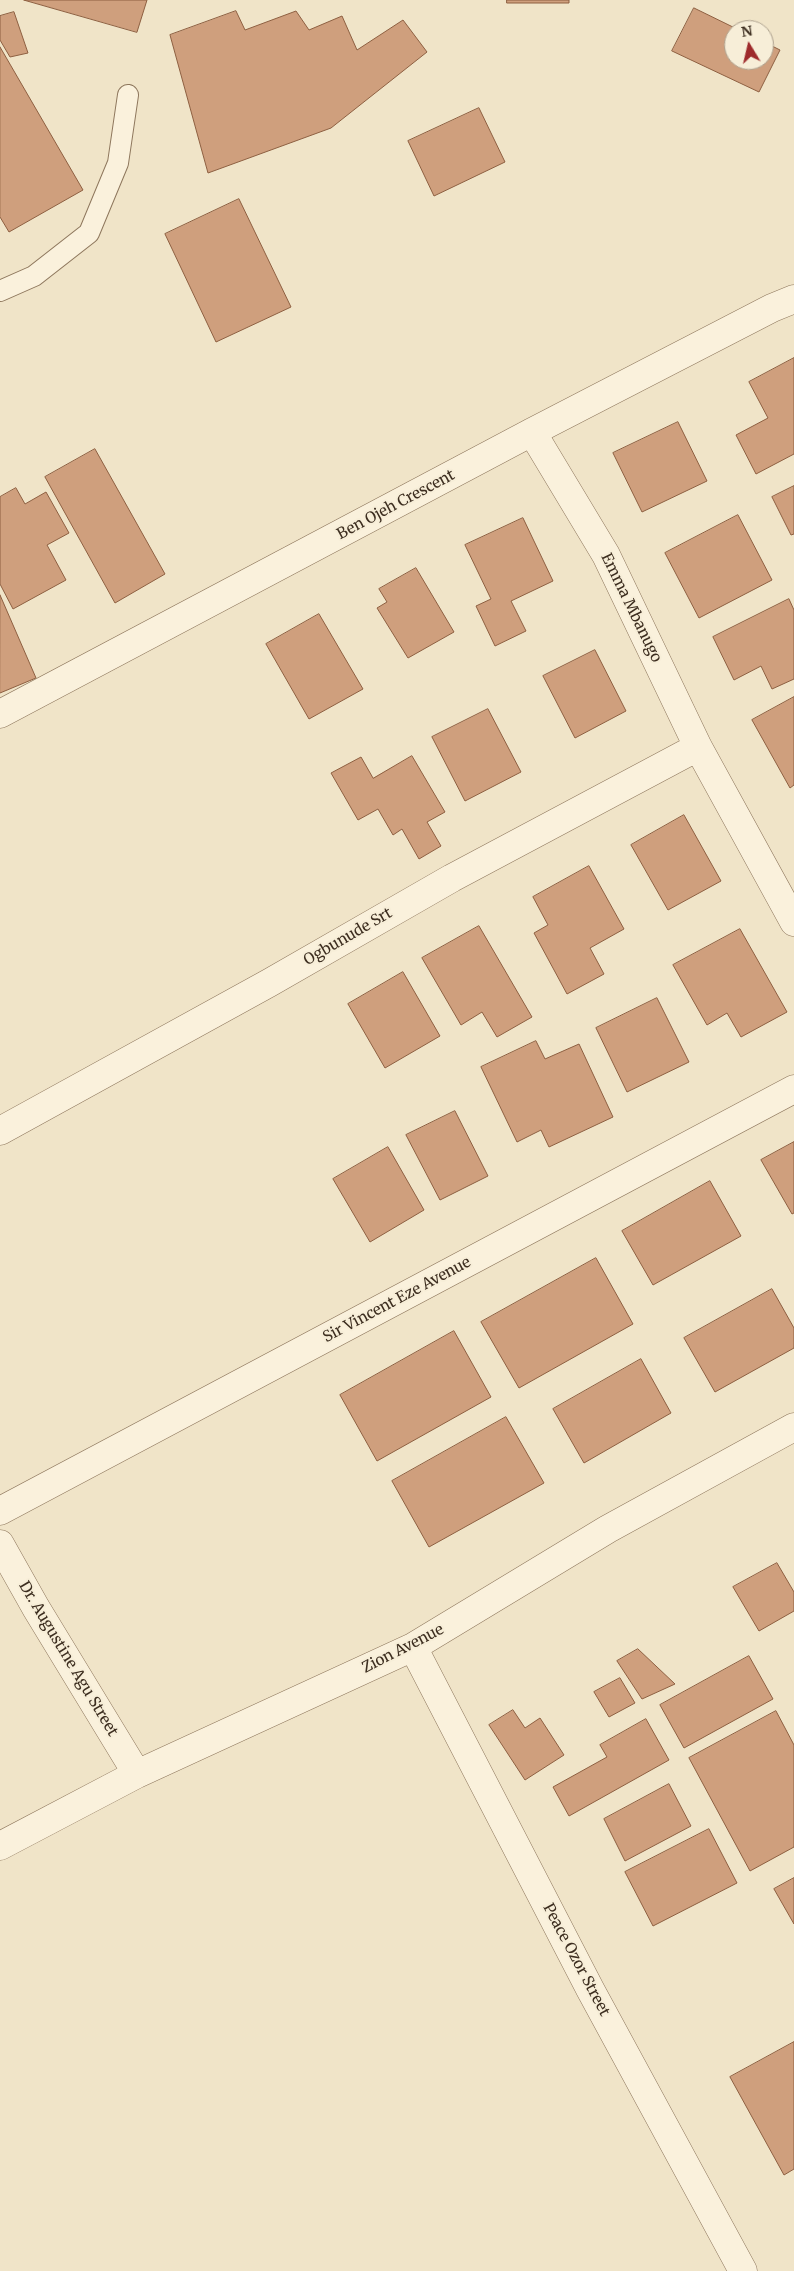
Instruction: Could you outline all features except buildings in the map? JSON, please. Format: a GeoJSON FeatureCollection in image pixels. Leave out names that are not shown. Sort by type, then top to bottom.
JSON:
{"type":"FeatureCollection","features":[{"type":"Feature","properties":{"kind":"street","name":"Ben Ojeh Crescent"},"geometry":{"type":"LineString","coordinates":[[0,714],[532,432],[772,308],[794,299]]}},
{"type":"Feature","properties":{"kind":"street","name":"Emma Mbanugo"},"geometry":{"type":"LineString","coordinates":[[532,432],[606,555],[698,747],[794,922]]}},
{"type":"Feature","properties":{"kind":"street","name":"Ogbunude Srt"},"geometry":{"type":"LineString","coordinates":[[0,1131],[269,983],[452,878],[698,747]]}},
{"type":"Feature","properties":{"kind":"street","name":"Sir Vincent Eze Avenue"},"geometry":{"type":"LineString","coordinates":[[0,1511],[794,1089]]}},
{"type":"Feature","properties":{"kind":"street","name":"Zion Avenue"},"geometry":{"type":"LineString","coordinates":[[0,1846],[137,1774],[414,1647],[608,1529],[794,1427]]}},
{"type":"Feature","properties":{"kind":"street","name":"Dr. Augustine Agu Street"},"geometry":{"type":"LineString","coordinates":[[0,1544],[36,1608],[137,1774]]}},
{"type":"Feature","properties":{"kind":"street","name":"Peace Ozor Street"},"geometry":{"type":"LineString","coordinates":[[414,1647],[590,1989],[743,2271]]}},
{"type":"Feature","properties":{"kind":"lane"},"geometry":{"type":"LineString","coordinates":[[0,291],[34,276],[89,234],[118,164],[128,95]]}}]}
